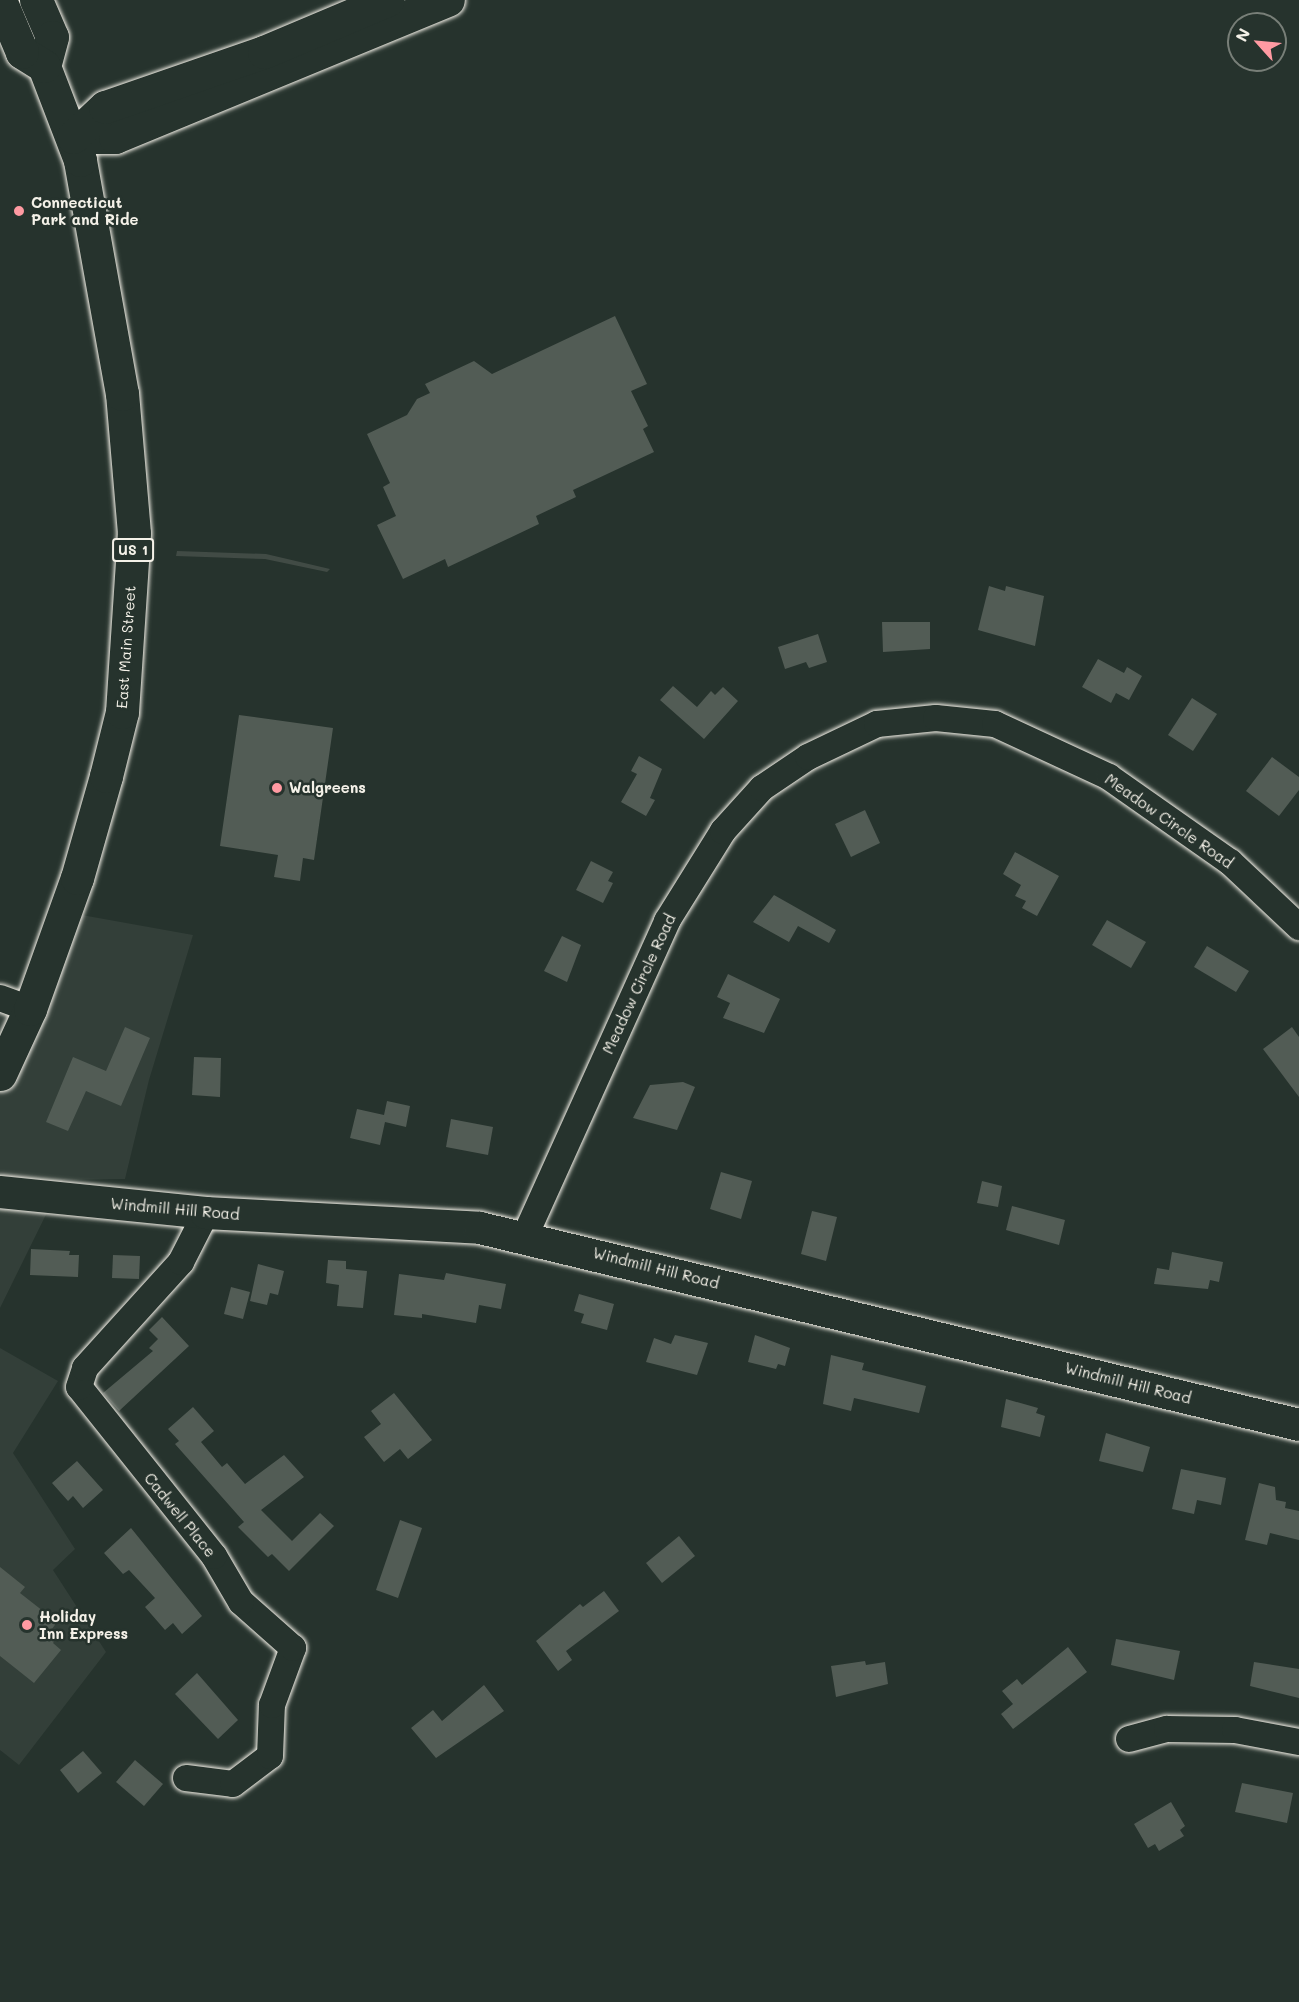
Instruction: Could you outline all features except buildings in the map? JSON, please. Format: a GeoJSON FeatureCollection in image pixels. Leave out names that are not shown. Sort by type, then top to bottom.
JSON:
{"type":"FeatureCollection","features":[{"type":"Feature","properties":{"kind":"main road"},"geometry":{"type":"LineString","coordinates":[[0,0],[22,52],[44,66],[52,37],[36,0]]}},
{"type":"Feature","properties":{"kind":"main road"},"geometry":{"type":"LineString","coordinates":[[73,137],[105,107],[264,52],[388,0]]}},
{"type":"Feature","properties":{"kind":"main road"},"geometry":{"type":"LineString","coordinates":[[73,137],[115,137],[448,0]]}},
{"type":"Feature","properties":{"kind":"main road","name":"East Main Street"},"geometry":{"type":"LineString","coordinates":[[0,1074],[15,1004],[77,878],[122,712],[134,533],[122,394],[73,137],[44,66]]}},
{"type":"Feature","properties":{"kind":"street","name":"Meadow Circle Road"},"geometry":{"type":"LineString","coordinates":[[525,1236],[666,921],[723,831],[762,788],[808,758],[877,724],[936,717],[995,724],[1109,777],[1230,862],[1299,927]]}},
{"type":"Feature","properties":{"kind":"street","name":"Windmill Hill Road"},"geometry":{"type":"LineString","coordinates":[[0,1192],[206,1213],[480,1228],[525,1236],[1299,1425]]}},
{"type":"Feature","properties":{"kind":"street","name":"Cadwell Place"},"geometry":{"type":"LineString","coordinates":[[186,1778],[233,1784],[270,1756],[272,1705],[293,1648],[241,1602],[214,1556],[79,1387],[85,1368],[181,1262],[206,1213]]}},
{"type":"Feature","properties":{"kind":"street"},"geometry":{"type":"LineString","coordinates":[[1129,1739],[1167,1729],[1235,1730],[1299,1742]]}},
{"type":"Feature","properties":{"kind":"shaded area"},"geometry":{"type":"Polygon","coordinates":[[[177,551],[266,554],[330,569],[327,572],[265,559],[176,556],[177,551]]]}},
{"type":"Feature","properties":{"kind":"shaded area"},"geometry":{"type":"Polygon","coordinates":[[[65,912],[193,935],[149,1080],[125,1179],[63,1180],[0,1308],[0,993],[29,1008],[65,912]]]}},
{"type":"Feature","properties":{"kind":"shaded area"},"geometry":{"type":"Polygon","coordinates":[[[0,1348],[58,1381],[13,1453],[75,1549],[53,1570],[106,1652],[19,1765],[0,1750],[0,1348]]]}},
{"type":"Feature","properties":{"kind":"place","name":"Connecticut Park and Ride"},"geometry":{"type":"Point","coordinates":[19,211]}},
{"type":"Feature","properties":{"kind":"place","name":"Walgreens"},"geometry":{"type":"Point","coordinates":[277,788]}},
{"type":"Feature","properties":{"kind":"place","name":"Holiday Inn Express"},"geometry":{"type":"Point","coordinates":[27,1625]}}]}
